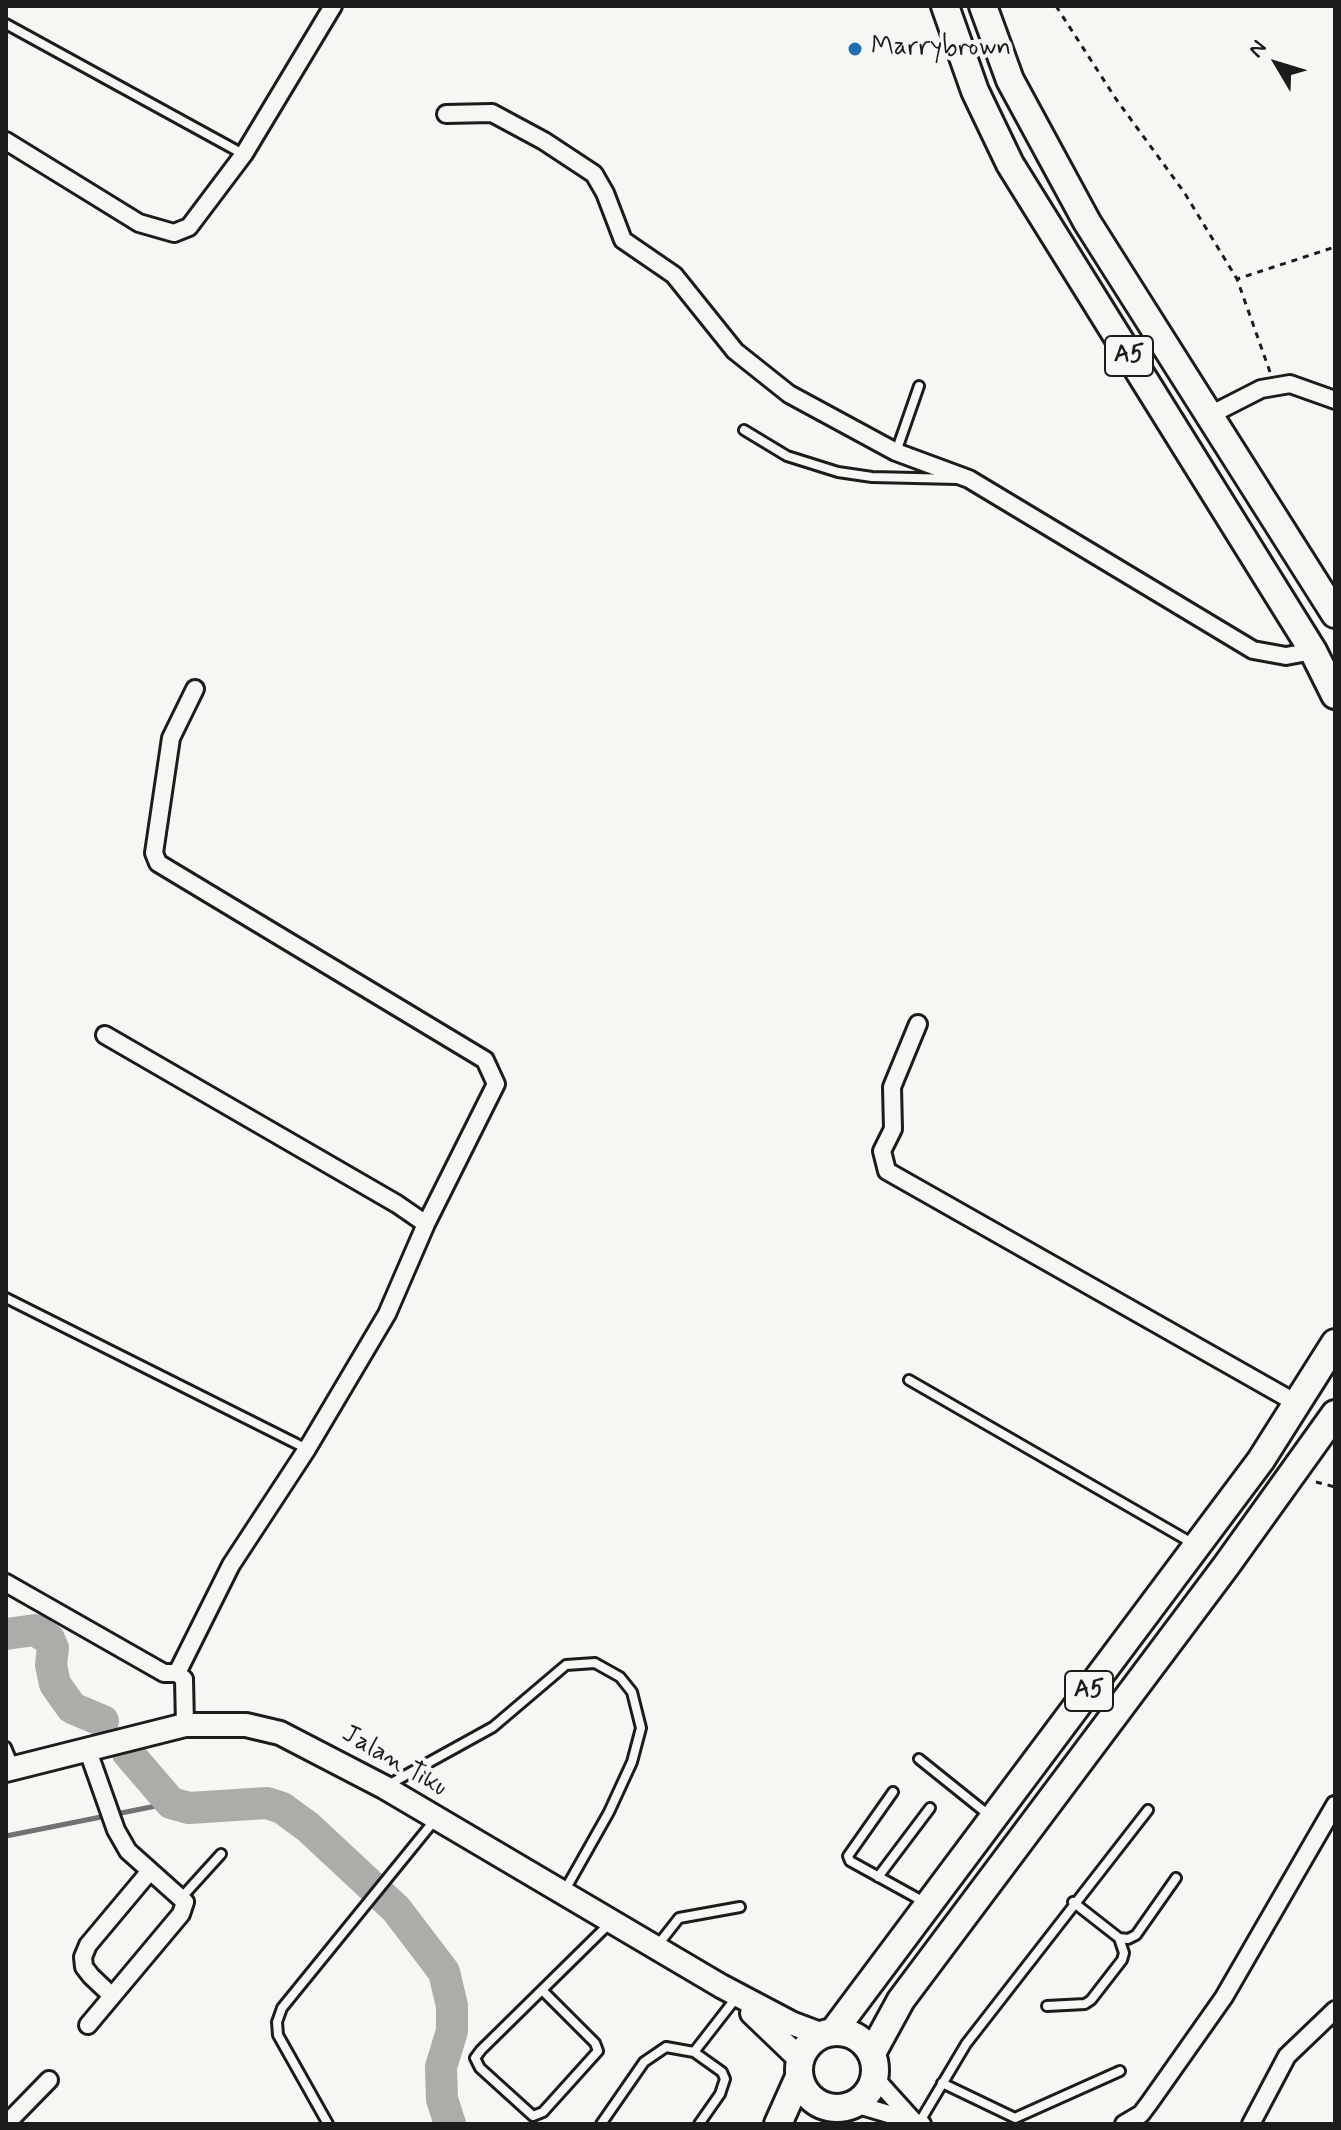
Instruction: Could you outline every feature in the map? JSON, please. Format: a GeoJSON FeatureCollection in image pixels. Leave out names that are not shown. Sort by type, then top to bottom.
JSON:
{"type":"FeatureCollection","features":[{"type":"Feature","properties":{"kind":"highway","name":"A5"},"geometry":{"type":"LineString","coordinates":[[945,6],[975,91],[1010,164],[1313,651],[1335,695]]}},
{"type":"Feature","properties":{"kind":"highway","name":"A5"},"geometry":{"type":"LineString","coordinates":[[983,6],[1010,80],[1041,143],[1087,222],[1335,614]]}},
{"type":"Feature","properties":{"kind":"highway","name":"A5"},"geometry":{"type":"LineString","coordinates":[[778,2124],[805,2049],[828,2033],[930,1905],[1196,1546],[1298,1404],[1335,1343]]}},
{"type":"Feature","properties":{"kind":"highway","name":"A5"},"geometry":{"type":"LineString","coordinates":[[839,2112],[871,2089],[873,2066],[901,2000],[1218,1578],[1335,1414]]}},
{"type":"Feature","properties":{"kind":"highway"},"geometry":{"type":"LineString","coordinates":[[828,2033],[856,2037],[873,2066]]}},
{"type":"Feature","properties":{"kind":"highway"},"geometry":{"type":"LineString","coordinates":[[800,2068],[803,2088],[819,2104],[839,2112]]}},
{"type":"Feature","properties":{"kind":"main road","name":"Jalan Tiku"},"geometry":{"type":"LineString","coordinates":[[11,1770],[185,1725],[246,1725],[280,1733],[384,1787],[564,1891],[728,1992],[791,2023],[828,2033]]}},
{"type":"Feature","properties":{"kind":"main road","name":"Jalan Tiku"},"geometry":{"type":"LineString","coordinates":[[728,1992],[800,2068]]}},
{"type":"Feature","properties":{"kind":"street"},"geometry":{"type":"LineString","coordinates":[[6,141],[139,223],[160,232],[174,233],[189,227],[201,216],[244,154],[333,6]]}},
{"type":"Feature","properties":{"kind":"street"},"geometry":{"type":"LineString","coordinates":[[446,114],[492,113],[581,164],[600,182],[623,240],[674,275],[735,351],[789,394],[896,452],[969,479],[1253,650],[1286,656],[1313,651]]}},
{"type":"Feature","properties":{"kind":"street"},"geometry":{"type":"LineString","coordinates":[[1210,415],[1261,389],[1290,384],[1334,400]]}},
{"type":"Feature","properties":{"kind":"street"},"geometry":{"type":"LineString","coordinates":[[177,1673],[231,1565],[307,1449],[387,1314],[426,1224],[496,1084],[485,1060],[158,863],[154,853],[171,738],[195,689]]}},
{"type":"Feature","properties":{"kind":"street"},"geometry":{"type":"LineString","coordinates":[[918,1024],[892,1087],[893,1129],[882,1151],[887,1171],[1298,1404]]}},
{"type":"Feature","properties":{"kind":"street"},"geometry":{"type":"LineString","coordinates":[[105,1035],[397,1204],[426,1224]]}},
{"type":"Feature","properties":{"kind":"street"},"geometry":{"type":"LineString","coordinates":[[6,1583],[164,1673],[177,1673],[184,1679],[185,1725]]}},
{"type":"Feature","properties":{"kind":"street"},"geometry":{"type":"LineString","coordinates":[[88,1751],[116,1830],[128,1851],[182,1897],[185,1907],[88,2025]]}},
{"type":"Feature","properties":{"kind":"street"},"geometry":{"type":"LineString","coordinates":[[1124,2124],[1141,2114],[1224,1997],[1335,1805]]}},
{"type":"Feature","properties":{"kind":"street"},"geometry":{"type":"LineString","coordinates":[[112,1996],[84,1967],[83,1957],[88,1945],[150,1871]]}},
{"type":"Feature","properties":{"kind":"street"},"geometry":{"type":"LineString","coordinates":[[1251,2124],[1287,2056],[1335,2010]]}},
{"type":"Feature","properties":{"kind":"street"},"geometry":{"type":"LineString","coordinates":[[873,2066],[917,2122]]}},
{"type":"Feature","properties":{"kind":"street"},"geometry":{"type":"LineString","coordinates":[[6,2124],[49,2080]]}},
{"type":"Feature","properties":{"kind":"street"},"geometry":{"type":"LineString","coordinates":[[839,2112],[917,2122]]}},
{"type":"Feature","properties":{"kind":"street"},"geometry":{"type":"LineString","coordinates":[[1141,2114],[1157,2124]]}},
{"type":"Feature","properties":{"kind":"lane"},"geometry":{"type":"LineString","coordinates":[[6,24],[244,154]]}},
{"type":"Feature","properties":{"kind":"lane"},"geometry":{"type":"LineString","coordinates":[[896,452],[919,386]]}},
{"type":"Feature","properties":{"kind":"lane"},"geometry":{"type":"LineString","coordinates":[[744,430],[787,456],[838,472],[872,477],[969,479]]}},
{"type":"Feature","properties":{"kind":"lane"},"geometry":{"type":"LineString","coordinates":[[6,1298],[307,1449]]}},
{"type":"Feature","properties":{"kind":"lane"},"geometry":{"type":"LineString","coordinates":[[909,1380],[1196,1546]]}},
{"type":"Feature","properties":{"kind":"lane"},"geometry":{"type":"LineString","coordinates":[[384,1787],[493,1727],[566,1665],[595,1663],[620,1677],[632,1692],[641,1728],[632,1762],[609,1812],[564,1891]]}},
{"type":"Feature","properties":{"kind":"lane"},"geometry":{"type":"LineString","coordinates":[[6,1747],[11,1770]]}},
{"type":"Feature","properties":{"kind":"lane"},"geometry":{"type":"LineString","coordinates":[[919,1759],[994,1819]]}},
{"type":"Feature","properties":{"kind":"lane"},"geometry":{"type":"LineString","coordinates":[[893,1792],[848,1856],[850,1861],[930,1905]]}},
{"type":"Feature","properties":{"kind":"lane"},"geometry":{"type":"LineString","coordinates":[[878,1877],[930,1808]]}},
{"type":"Feature","properties":{"kind":"lane"},"geometry":{"type":"LineString","coordinates":[[917,2122],[975,2033],[1073,1902],[1148,1810]]}},
{"type":"Feature","properties":{"kind":"lane"},"geometry":{"type":"LineString","coordinates":[[328,2124],[278,2035],[277,2022],[282,2008],[437,1818]]}},
{"type":"Feature","properties":{"kind":"lane"},"geometry":{"type":"LineString","coordinates":[[182,1897],[221,1854]]}},
{"type":"Feature","properties":{"kind":"lane"},"geometry":{"type":"LineString","coordinates":[[1073,1902],[1119,1938],[1128,1939],[1136,1935],[1176,1878]]}},
{"type":"Feature","properties":{"kind":"lane"},"geometry":{"type":"LineString","coordinates":[[656,1947],[679,1918],[740,1907]]}},
{"type":"Feature","properties":{"kind":"lane"},"geometry":{"type":"LineString","coordinates":[[542,1990],[595,2043],[598,2051],[543,2112],[533,2116],[480,2068],[475,2058],[542,1990],[613,1920]]}},
{"type":"Feature","properties":{"kind":"lane"},"geometry":{"type":"LineString","coordinates":[[1047,2006],[1085,2004],[1091,2000],[1122,1960],[1124,1953],[1119,1938]]}},
{"type":"Feature","properties":{"kind":"lane"},"geometry":{"type":"LineString","coordinates":[[694,2052],[728,1992]]}},
{"type":"Feature","properties":{"kind":"lane"},"geometry":{"type":"LineString","coordinates":[[601,2124],[644,2062],[658,2049],[685,2048],[722,2072],[725,2079],[720,2094],[699,2124]]}},
{"type":"Feature","properties":{"kind":"lane"},"geometry":{"type":"LineString","coordinates":[[942,2083],[1015,2118],[1120,2071]]}},
{"type":"Feature","properties":{"kind":"path"},"geometry":{"type":"LineString","coordinates":[[1056,6],[1116,99],[1184,192],[1237,279],[1275,387]]}},
{"type":"Feature","properties":{"kind":"path"},"geometry":{"type":"LineString","coordinates":[[1237,279],[1335,247]]}},
{"type":"Feature","properties":{"kind":"waterway"},"geometry":{"type":"LineString","coordinates":[[6,1634],[35,1630],[49,1639],[53,1648],[51,1665],[55,1684],[72,1708],[103,1721]]}},
{"type":"Feature","properties":{"kind":"waterway"},"geometry":{"type":"LineString","coordinates":[[128,1753],[171,1803],[189,1808],[267,1803],[282,1808],[308,1827],[396,1909],[444,1972],[452,2006],[452,2031],[441,2067],[442,2099],[450,2124]]}},
{"type":"Feature","properties":{"kind":"waterway"},"geometry":{"type":"LineString","coordinates":[[6,1836],[171,1803]]}},
{"type":"Feature","properties":{"kind":"place","name":"Marrybrown"},"geometry":{"type":"Point","coordinates":[855,49]}}]}
